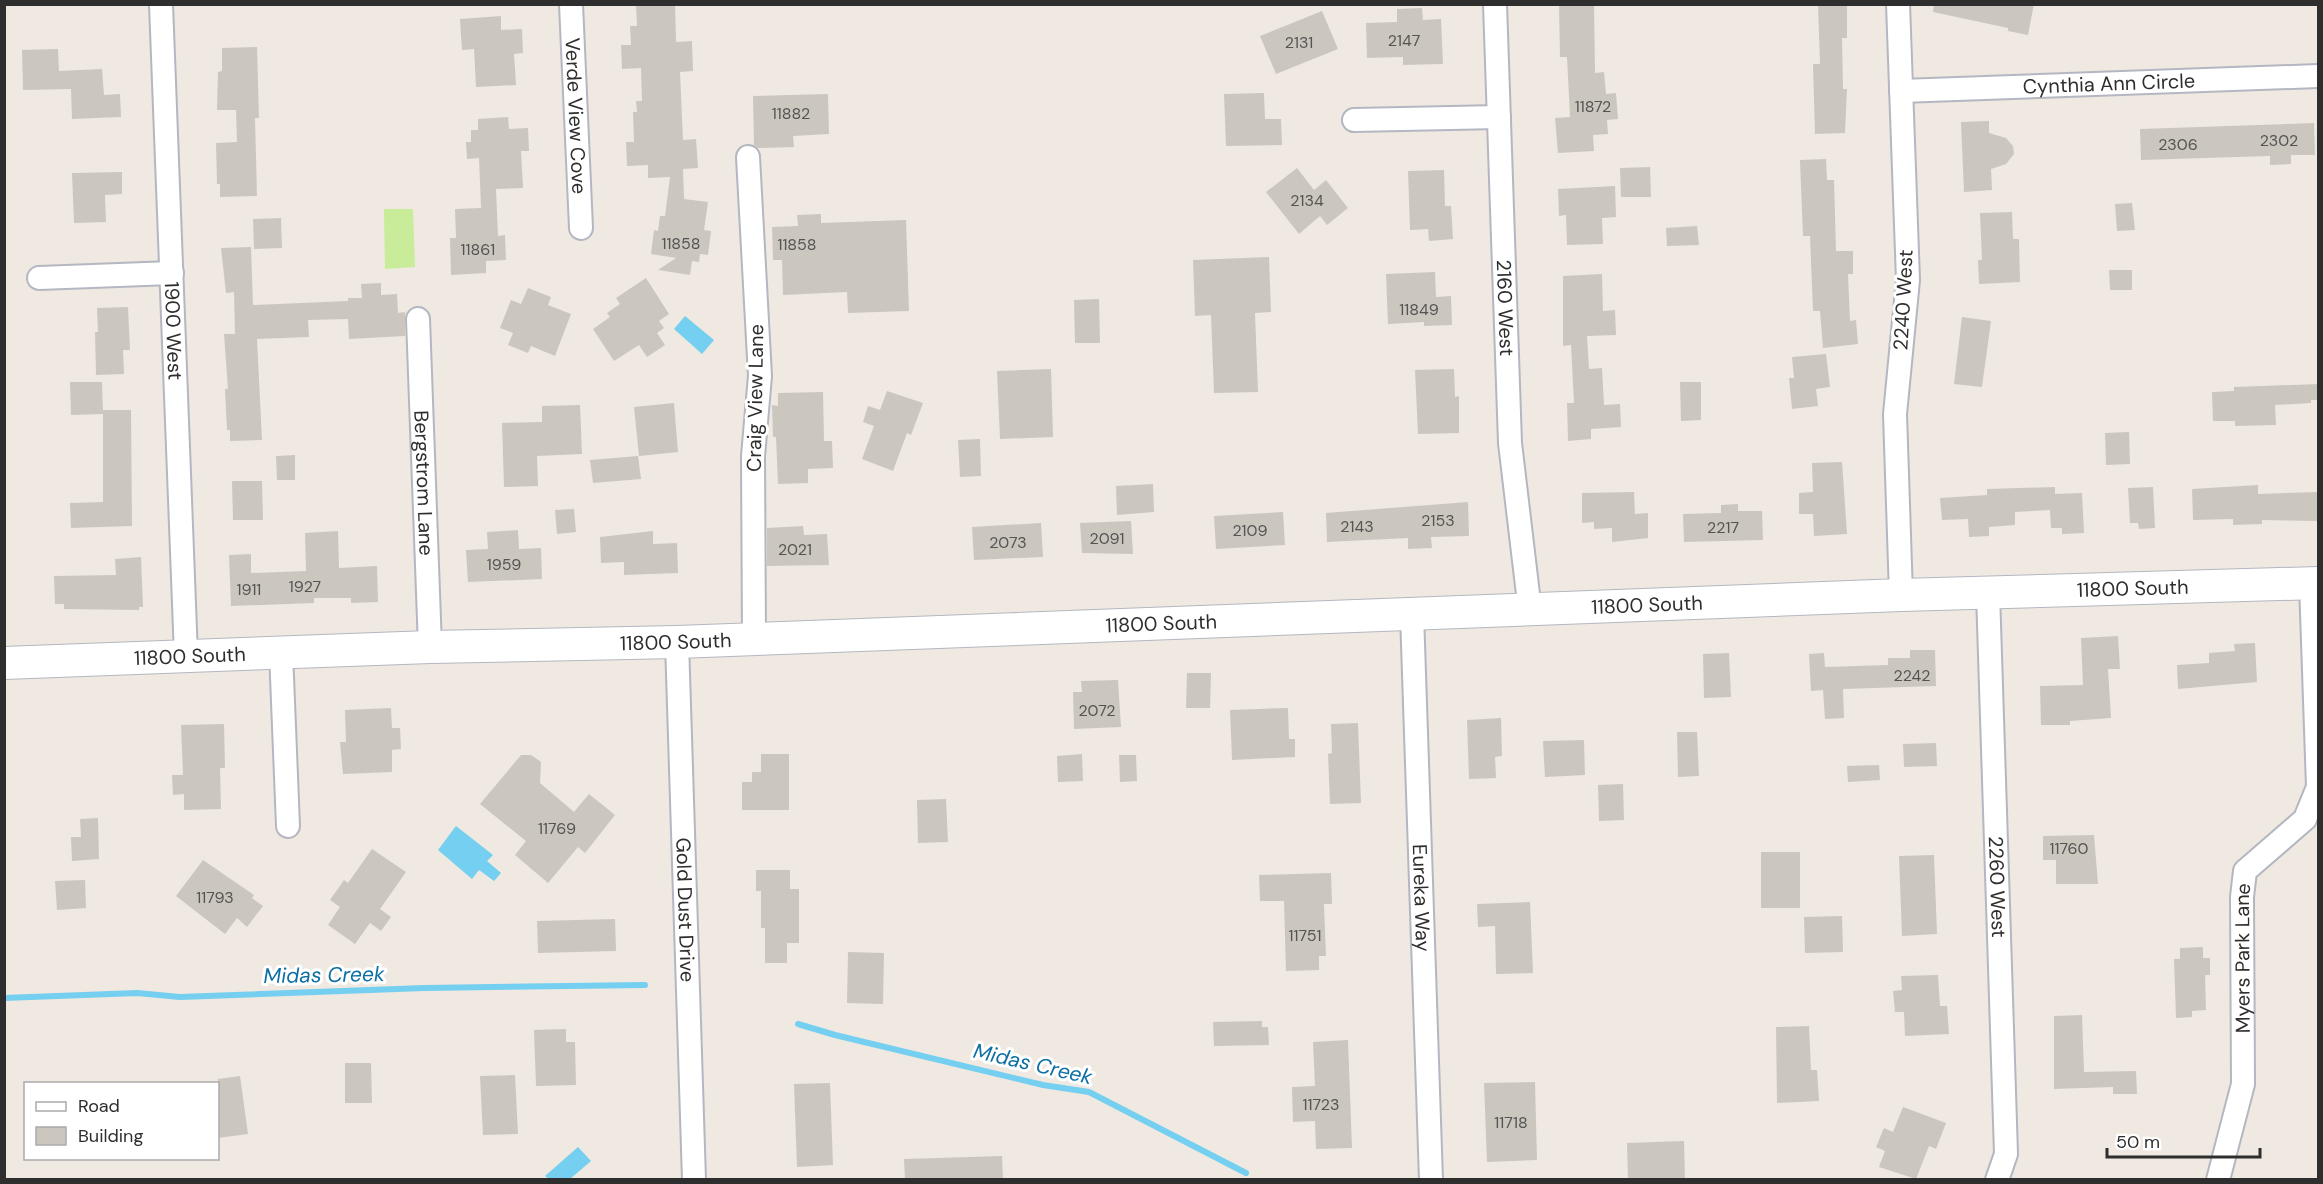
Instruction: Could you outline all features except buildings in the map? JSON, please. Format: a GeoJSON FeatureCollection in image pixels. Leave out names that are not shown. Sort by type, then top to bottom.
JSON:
{"type":"FeatureCollection","features":[{"type":"Feature","properties":{"kind":"main road","name":"11800 South"},"geometry":{"type":"LineString","coordinates":[[4,663],[430,647],[677,642],[1901,595],[2315,583]]}},
{"type":"Feature","properties":{"kind":"street","name":"1900 West"},"geometry":{"type":"LineString","coordinates":[[161,4],[186,656]]}},
{"type":"Feature","properties":{"kind":"street","name":"Verde View Cove"},"geometry":{"type":"LineString","coordinates":[[571,4],[581,228]]}},
{"type":"Feature","properties":{"kind":"street","name":"2160 West"},"geometry":{"type":"LineString","coordinates":[[1495,4],[1510,443],[1530,611]]}},
{"type":"Feature","properties":{"kind":"street","name":"2240 West"},"geometry":{"type":"LineString","coordinates":[[1898,4],[1908,280],[1894,414],[1901,595]]}},
{"type":"Feature","properties":{"kind":"street","name":"Cynthia Ann Circle"},"geometry":{"type":"LineString","coordinates":[[1901,91],[2319,76]]}},
{"type":"Feature","properties":{"kind":"street"},"geometry":{"type":"LineString","coordinates":[[1354,120],[1499,117]]}},
{"type":"Feature","properties":{"kind":"street","name":"Craig View Lane"},"geometry":{"type":"LineString","coordinates":[[748,157],[760,376],[753,456],[754,639]]}},
{"type":"Feature","properties":{"kind":"street"},"geometry":{"type":"LineString","coordinates":[[39,278],[172,273]]}},
{"type":"Feature","properties":{"kind":"street","name":"Bergstrom Lane"},"geometry":{"type":"LineString","coordinates":[[418,319],[430,647]]}},
{"type":"Feature","properties":{"kind":"street","name":"Myers Park Lane"},"geometry":{"type":"LineString","coordinates":[[2218,1179],[2243,1084],[2242,897],[2245,871],[2305,819],[2318,787],[2315,583]]}},
{"type":"Feature","properties":{"kind":"street","name":"2260 West"},"geometry":{"type":"LineString","coordinates":[[1988,593],[2006,1154],[1997,1179]]}},
{"type":"Feature","properties":{"kind":"street","name":"Eureka Way"},"geometry":{"type":"LineString","coordinates":[[1413,614],[1431,1179]]}},
{"type":"Feature","properties":{"kind":"street","name":"Gold Dust Drive"},"geometry":{"type":"LineString","coordinates":[[677,642],[694,1179]]}},
{"type":"Feature","properties":{"kind":"street"},"geometry":{"type":"LineString","coordinates":[[281,652],[288,826]]}},
{"type":"Feature","properties":{"kind":"green space"},"geometry":{"type":"Polygon","coordinates":[[[384,209],[413,209],[415,267],[385,269],[384,209]]]}},
{"type":"Feature","properties":{"kind":"water"},"geometry":{"type":"Polygon","coordinates":[[[685,316],[714,340],[702,354],[674,329],[685,316]]]}},
{"type":"Feature","properties":{"kind":"water"},"geometry":{"type":"Polygon","coordinates":[[[456,826],[493,855],[487,861],[501,873],[494,881],[479,870],[472,879],[438,850],[456,826]]]}},
{"type":"Feature","properties":{"kind":"water"},"geometry":{"type":"Polygon","coordinates":[[[578,1147],[591,1161],[570,1179],[549,1179],[545,1176],[578,1147]]]}},
{"type":"Feature","properties":{"kind":"waterway","name":"Midas Creek"},"geometry":{"type":"LineString","coordinates":[[4,998],[137,993],[180,997],[424,988],[645,985]]}},
{"type":"Feature","properties":{"kind":"waterway","name":"Midas Creek"},"geometry":{"type":"LineString","coordinates":[[798,1024],[1043,1085],[1089,1092],[1246,1173]]}}]}
